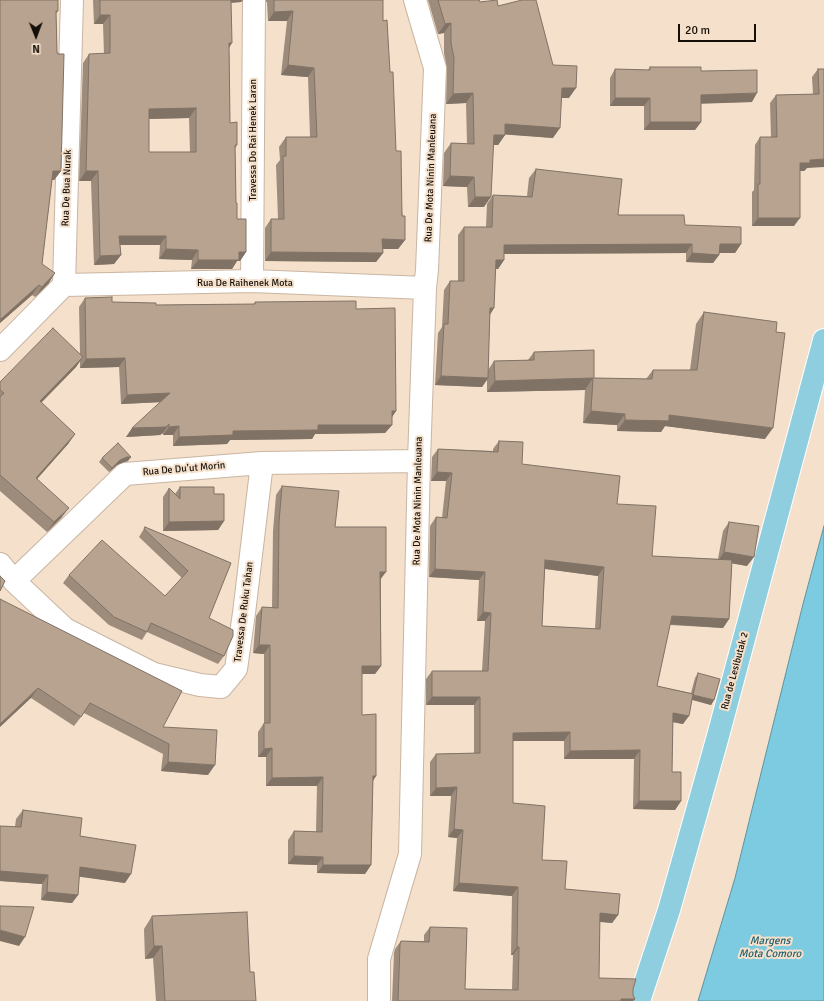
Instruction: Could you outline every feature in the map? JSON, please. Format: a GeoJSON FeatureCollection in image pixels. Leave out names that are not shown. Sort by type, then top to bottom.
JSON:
{"type":"FeatureCollection","features":[{"type":"Feature","properties":{"kind":"main road","name":"Rua de Lesibutak 2"},"geometry":{"type":"LineString","coordinates":[[639,1001],[669,910],[714,751],[824,340]]}},
{"type":"Feature","properties":{"kind":"street","name":"Rua De Bua Nurak"},"geometry":{"type":"LineString","coordinates":[[64,285],[72,0]]}},
{"type":"Feature","properties":{"kind":"street","name":"Travessa Do Rai Henek Laran"},"geometry":{"type":"LineString","coordinates":[[252,281],[254,0]]}},
{"type":"Feature","properties":{"kind":"street","name":"Rua De Mota Ninin Manleuana"},"geometry":{"type":"LineString","coordinates":[[379,1001],[379,959],[410,854],[419,461],[435,68],[415,0]]}},
{"type":"Feature","properties":{"kind":"street","name":"Rua De Raihenek Mota"},"geometry":{"type":"LineString","coordinates":[[64,285],[252,281],[425,288]]}},
{"type":"Feature","properties":{"kind":"street"},"geometry":{"type":"LineString","coordinates":[[0,350],[64,285]]}},
{"type":"Feature","properties":{"kind":"street","name":"Rua De Du’ut Morin"},"geometry":{"type":"LineString","coordinates":[[14,581],[125,474],[262,462],[419,461]]}},
{"type":"Feature","properties":{"kind":"street","name":"Travessa De Ruku Tahan"},"geometry":{"type":"LineString","coordinates":[[14,581],[65,629],[154,674],[200,685],[221,687],[236,669],[262,462]]}},
{"type":"Feature","properties":{"kind":"street"},"geometry":{"type":"LineString","coordinates":[[0,564],[14,581]]}},
{"type":"Feature","properties":{"kind":"water","name":"Margens Mota Comoro"},"geometry":{"type":"Polygon","coordinates":[[[824,526],[824,1001],[698,1001],[735,878],[803,604],[824,526]]]}},
{"type":"Feature","properties":{"kind":"building"},"geometry":{"type":"Polygon","coordinates":[[[0,0],[58,0],[58,11],[56,11],[57,53],[64,54],[61,171],[53,171],[42,264],[55,273],[42,287],[39,285],[1,319],[0,318],[0,0]]]}},
{"type":"Feature","properties":{"kind":"building"},"geometry":{"type":"Polygon","coordinates":[[[100,0],[231,0],[232,43],[229,43],[230,123],[237,122],[237,145],[235,145],[237,219],[246,219],[246,252],[239,252],[239,260],[198,260],[198,250],[166,249],[166,236],[119,236],[121,255],[100,256],[98,171],[86,171],[89,54],[110,53],[110,15],[100,15],[100,0]],[[196,108],[149,109],[149,152],[196,152],[196,108]]]}},
{"type":"Feature","properties":{"kind":"building"},"geometry":{"type":"Polygon","coordinates":[[[274,0],[383,0],[383,21],[387,20],[390,72],[393,72],[396,151],[401,151],[402,216],[405,216],[405,240],[382,239],[383,253],[271,252],[271,219],[284,219],[283,156],[286,156],[286,137],[317,137],[314,68],[288,65],[293,11],[274,12],[274,0]]]}},
{"type":"Feature","properties":{"kind":"building"},"geometry":{"type":"Polygon","coordinates":[[[438,0],[479,0],[480,2],[497,0],[498,6],[522,0],[536,0],[553,65],[577,66],[576,88],[562,88],[560,128],[505,124],[505,135],[494,135],[491,197],[475,197],[474,177],[450,176],[451,143],[474,144],[473,93],[453,94],[454,58],[451,43],[451,23],[445,24],[438,0]]]}},
{"type":"Feature","properties":{"kind":"building"},"geometry":{"type":"Polygon","coordinates":[[[650,67],[701,67],[701,71],[757,70],[757,93],[701,95],[701,122],[650,122],[650,98],[615,98],[615,69],[650,70],[650,67]]]}},
{"type":"Feature","properties":{"kind":"building"},"geometry":{"type":"Polygon","coordinates":[[[818,69],[824,69],[824,159],[810,160],[810,163],[800,163],[800,218],[758,218],[760,137],[777,137],[776,95],[819,94],[818,69]]]}},
{"type":"Feature","properties":{"kind":"building"},"geometry":{"type":"Polygon","coordinates":[[[536,169],[622,179],[618,215],[684,215],[685,225],[741,227],[741,244],[720,244],[719,255],[692,253],[692,244],[504,245],[504,260],[496,260],[494,308],[490,308],[488,378],[441,376],[444,324],[448,324],[450,281],[464,281],[464,227],[492,227],[493,195],[532,197],[536,169]]]}},
{"type":"Feature","properties":{"kind":"building"},"geometry":{"type":"Polygon","coordinates":[[[112,297],[112,302],[156,303],[156,305],[356,301],[356,309],[395,308],[396,411],[392,411],[392,425],[318,425],[318,430],[233,431],[233,435],[179,437],[179,426],[169,427],[169,424],[166,427],[132,428],[170,393],[127,395],[125,358],[86,359],[85,298],[112,297]]]}},
{"type":"Feature","properties":{"kind":"building"},"geometry":{"type":"Polygon","coordinates":[[[704,312],[777,322],[776,332],[785,333],[773,428],[669,415],[669,421],[625,420],[625,414],[591,411],[593,378],[495,381],[494,361],[534,360],[534,352],[594,350],[594,378],[652,379],[653,370],[697,370],[704,312]]]}},
{"type":"Feature","properties":{"kind":"building"},"geometry":{"type":"Polygon","coordinates":[[[53,328],[83,357],[40,401],[75,434],[36,478],[69,508],[54,522],[0,475],[0,397],[4,393],[0,390],[0,382],[53,328]]]}},
{"type":"Feature","properties":{"kind":"building"},"geometry":{"type":"Polygon","coordinates":[[[499,441],[523,442],[522,464],[620,476],[617,504],[656,506],[652,556],[732,560],[729,619],[672,616],[657,686],[693,694],[689,716],[673,713],[672,772],[681,772],[681,801],[639,801],[640,750],[570,751],[570,732],[513,733],[513,803],[545,806],[542,860],[567,861],[565,889],[620,894],[618,915],[600,913],[599,978],[636,979],[633,989],[635,999],[621,999],[621,1001],[398,1001],[401,941],[429,942],[430,927],[467,928],[465,989],[518,990],[518,887],[459,883],[463,830],[454,829],[457,787],[436,788],[436,754],[480,753],[480,697],[432,697],[432,671],[488,671],[491,613],[483,612],[485,572],[435,569],[436,517],[447,518],[452,473],[437,472],[438,449],[498,452],[499,441]],[[545,560],[542,626],[600,629],[604,567],[545,560]]]}},
{"type":"Feature","properties":{"kind":"building"},"geometry":{"type":"Polygon","coordinates":[[[118,443],[131,457],[120,460],[112,468],[102,458],[118,443]]]}},
{"type":"Feature","properties":{"kind":"building"},"geometry":{"type":"Polygon","coordinates":[[[282,486],[339,491],[335,527],[386,527],[386,572],[380,572],[381,666],[362,666],[362,715],[376,714],[376,776],[373,776],[371,865],[323,865],[323,857],[294,856],[294,831],[322,832],[323,777],[272,778],[272,748],[264,749],[264,723],[270,723],[270,645],[259,645],[262,607],[278,608],[279,522],[282,486]]]}},
{"type":"Feature","properties":{"kind":"building"},"geometry":{"type":"Polygon","coordinates":[[[180,487],[214,487],[214,494],[224,494],[224,521],[169,522],[169,488],[180,499],[180,487]]]}},
{"type":"Feature","properties":{"kind":"building"},"geometry":{"type":"Polygon","coordinates":[[[729,522],[759,526],[754,557],[724,552],[729,522]]]}},
{"type":"Feature","properties":{"kind":"building"},"geometry":{"type":"Polygon","coordinates":[[[145,527],[231,563],[209,618],[233,630],[233,636],[224,656],[151,623],[147,632],[114,617],[69,575],[102,540],[165,596],[188,571],[144,529],[145,527]]]}},
{"type":"Feature","properties":{"kind":"building"},"geometry":{"type":"Polygon","coordinates":[[[0,576],[5,581],[0,591],[0,576]]]}},
{"type":"Feature","properties":{"kind":"building"},"geometry":{"type":"Polygon","coordinates":[[[0,599],[182,691],[163,727],[217,730],[215,765],[168,762],[169,744],[90,703],[81,717],[38,688],[0,724],[0,599]]]}},
{"type":"Feature","properties":{"kind":"building"},"geometry":{"type":"Polygon","coordinates":[[[698,673],[720,679],[714,700],[693,695],[698,673]]]}},
{"type":"Feature","properties":{"kind":"building"},"geometry":{"type":"Polygon","coordinates":[[[23,810],[82,818],[80,836],[136,845],[131,874],[80,867],[78,895],[47,892],[48,875],[0,871],[0,826],[21,827],[23,810]]]}},
{"type":"Feature","properties":{"kind":"building"},"geometry":{"type":"Polygon","coordinates":[[[0,906],[34,907],[25,937],[0,930],[0,906]]]}},
{"type":"Feature","properties":{"kind":"building"},"geometry":{"type":"Polygon","coordinates":[[[247,912],[250,972],[254,972],[256,1001],[165,1001],[162,946],[154,946],[152,916],[247,912]]]}}]}
